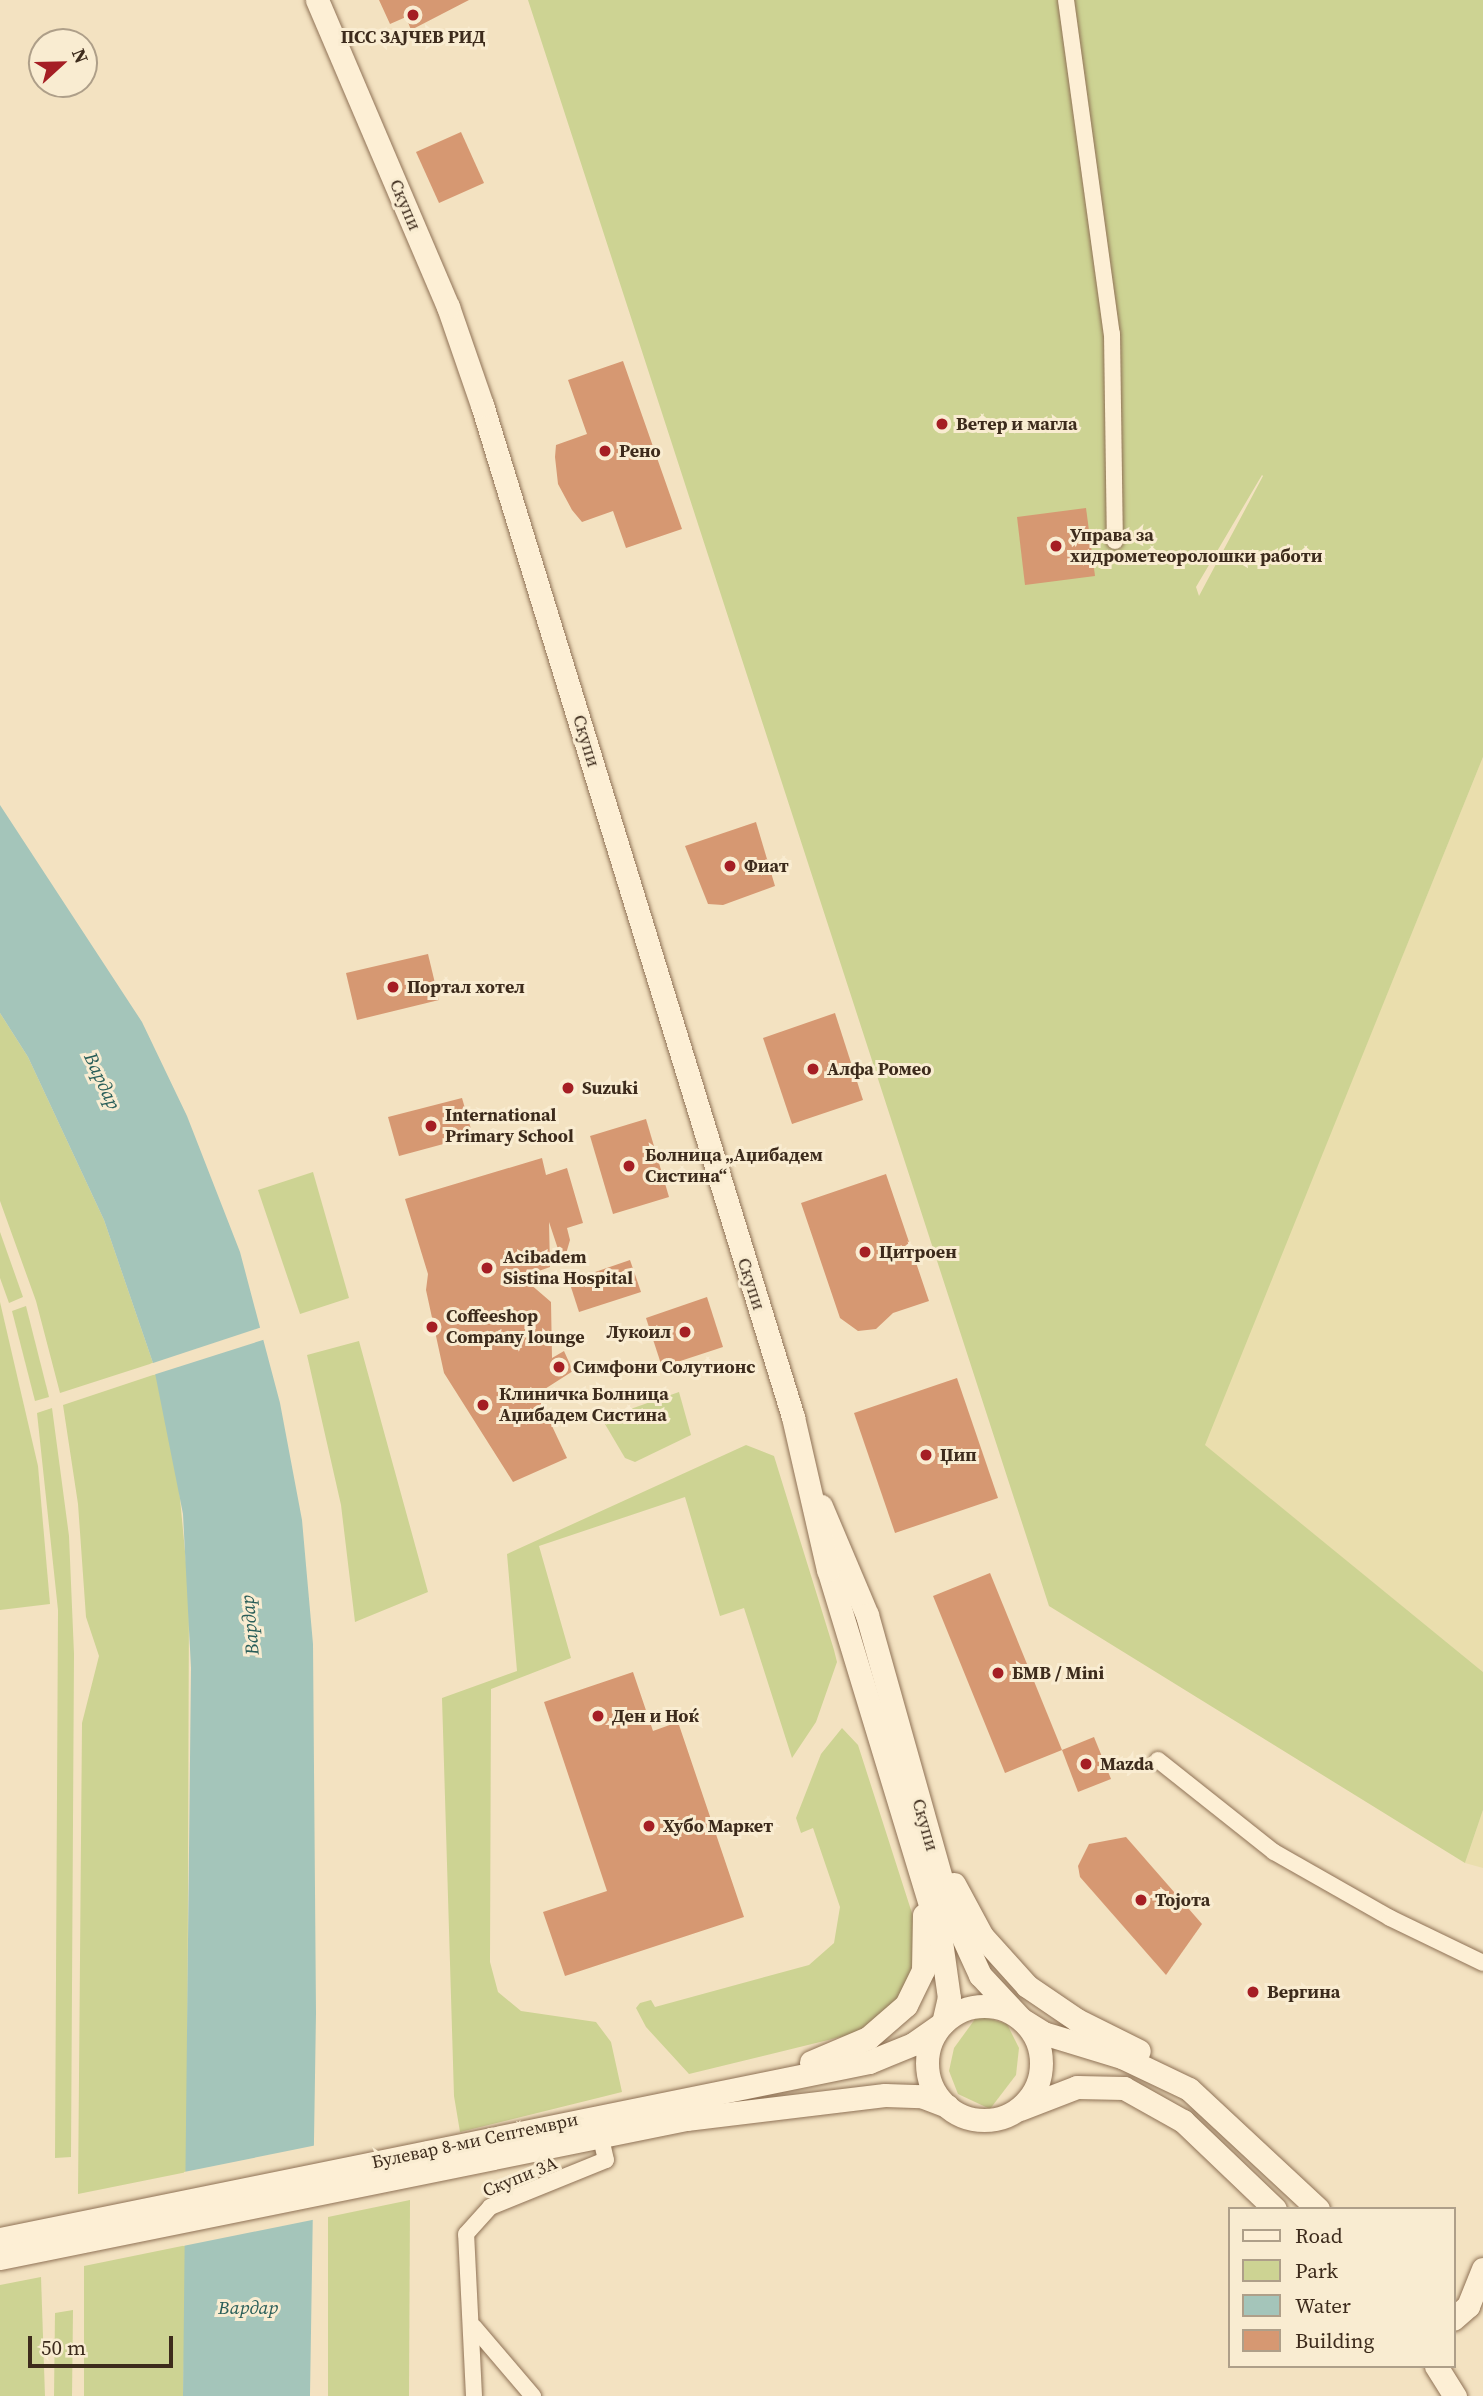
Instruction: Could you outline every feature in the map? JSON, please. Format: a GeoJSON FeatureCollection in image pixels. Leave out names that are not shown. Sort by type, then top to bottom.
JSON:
{"type":"FeatureCollection","features":[{"type":"Feature","properties":{"kind":"street","name":"Скупи"},"geometry":{"type":"LineString","coordinates":[[317,0],[442,295],[482,405],[816,1497],[867,1615],[919,1804],[963,1947],[986,1982],[1021,2020]]}},
{"type":"Feature","properties":{"kind":"street"},"geometry":{"type":"LineString","coordinates":[[1066,0],[1112,334],[1115,541]]}},
{"type":"Feature","properties":{"kind":"street","name":"Скупи"},"geometry":{"type":"LineString","coordinates":[[816,1497],[822,1550],[948,1972],[943,2023]]}},
{"type":"Feature","properties":{"kind":"street"},"geometry":{"type":"LineString","coordinates":[[1158,1760],[1274,1852],[1390,1918],[1483,1963]]}},
{"type":"Feature","properties":{"kind":"street"},"geometry":{"type":"LineString","coordinates":[[919,1804],[969,1915],[1010,1969],[1044,1999],[1149,2056],[1189,2089],[1316,2207]]}},
{"type":"Feature","properties":{"kind":"street"},"geometry":{"type":"LineString","coordinates":[[762,2081],[868,2038],[911,1998],[925,1956],[917,1863]]}},
{"type":"Feature","properties":{"kind":"street"},"geometry":{"type":"LineString","coordinates":[[1189,2089],[1122,2057],[1055,2039],[1005,2008],[976,2004],[943,2023],[929,2068],[947,2106],[981,2122],[1077,2087],[1124,2088],[1183,2121],[1273,2207]]}},
{"type":"Feature","properties":{"kind":"street"},"geometry":{"type":"LineString","coordinates":[[1017,2110],[1034,2087],[1039,2066],[1034,2039],[1021,2020]]}},
{"type":"Feature","properties":{"kind":"street","name":"Булевар 8-ми Септември"},"geometry":{"type":"LineString","coordinates":[[0,2258],[52,2238],[449,2157],[762,2081],[885,2057],[943,2023]]}},
{"type":"Feature","properties":{"kind":"street","name":"Булевар 8-ми Септември"},"geometry":{"type":"LineString","coordinates":[[449,2157],[885,2095],[921,2096],[947,2106]]}},
{"type":"Feature","properties":{"kind":"street","name":"Скупи 3А"},"geometry":{"type":"LineString","coordinates":[[474,2396],[474,2328],[466,2234],[476,2218],[513,2197],[550,2187],[606,2160],[600,2134]]}},
{"type":"Feature","properties":{"kind":"street","name":"Булевар 8-ми Септември"},"geometry":{"type":"LineString","coordinates":[[0,2239],[52,2238]]}},
{"type":"Feature","properties":{"kind":"street"},"geometry":{"type":"LineString","coordinates":[[1455,2317],[1468,2306],[1483,2269]]}},
{"type":"Feature","properties":{"kind":"street"},"geometry":{"type":"LineString","coordinates":[[474,2328],[533,2396]]}},
{"type":"Feature","properties":{"kind":"shaded area"},"geometry":{"type":"Polygon","coordinates":[[[1483,757],[1483,1672],[1204,1445],[1483,757]]]}},
{"type":"Feature","properties":{"kind":"shaded area"},"geometry":{"type":"Polygon","coordinates":[[[1483,1810],[1483,1868],[1465,1863],[1483,1810]]]}},
{"type":"Feature","properties":{"kind":"green space"},"geometry":{"type":"Polygon","coordinates":[[[528,0],[1483,0],[1483,757],[1205,1445],[1483,1672],[1483,1810],[1465,1863],[1049,1606],[528,0]],[[1263,476],[1196,587],[1199,596],[1263,476]]]}},
{"type":"Feature","properties":{"kind":"green space"},"geometry":{"type":"Polygon","coordinates":[[[0,1013],[28,1057],[104,1220],[153,1363],[60,1393],[36,1301],[0,1201],[0,1013]]]}},
{"type":"Feature","properties":{"kind":"green space"},"geometry":{"type":"Polygon","coordinates":[[[313,1172],[349,1298],[300,1314],[258,1190],[313,1172]]]}},
{"type":"Feature","properties":{"kind":"green space"},"geometry":{"type":"Polygon","coordinates":[[[0,1232],[23,1297],[9,1303],[0,1278],[0,1232]]]}},
{"type":"Feature","properties":{"kind":"green space"},"geometry":{"type":"Polygon","coordinates":[[[0,1302],[38,1466],[50,1604],[0,1610],[0,1302]]]}},
{"type":"Feature","properties":{"kind":"green space"},"geometry":{"type":"Polygon","coordinates":[[[26,1306],[49,1397],[35,1401],[12,1311],[26,1306]]]}},
{"type":"Feature","properties":{"kind":"green space"},"geometry":{"type":"Polygon","coordinates":[[[359,1341],[428,1592],[355,1622],[341,1505],[307,1355],[359,1341]]]}},
{"type":"Feature","properties":{"kind":"green space"},"geometry":{"type":"Polygon","coordinates":[[[156,1374],[178,1477],[189,1594],[187,2172],[78,2194],[82,1723],[99,1656],[86,1617],[78,1504],[63,1405],[156,1374]]]}},
{"type":"Feature","properties":{"kind":"green space"},"geometry":{"type":"Polygon","coordinates":[[[679,1392],[691,1435],[635,1462],[625,1458],[602,1419],[679,1392]]]}},
{"type":"Feature","properties":{"kind":"green space"},"geometry":{"type":"Polygon","coordinates":[[[52,1408],[69,1536],[74,1654],[71,2157],[55,2158],[58,1610],[37,1413],[52,1408]]]}},
{"type":"Feature","properties":{"kind":"green space"},"geometry":{"type":"Polygon","coordinates":[[[746,1445],[774,1456],[834,1650],[837,1662],[816,1722],[792,1758],[744,1608],[720,1616],[685,1497],[539,1546],[571,1658],[491,1689],[490,1962],[498,1992],[521,2011],[596,2022],[611,2042],[622,2092],[460,2132],[454,2096],[442,1698],[517,1671],[507,1554],[746,1445]]]}},
{"type":"Feature","properties":{"kind":"green space"},"geometry":{"type":"Polygon","coordinates":[[[842,1728],[858,1745],[919,1935],[906,1990],[865,2031],[689,2074],[646,2027],[636,2008],[640,2003],[651,2000],[655,2007],[809,1965],[834,1943],[840,1907],[813,1828],[801,1833],[796,1818],[821,1754],[842,1728]]]}},
{"type":"Feature","properties":{"kind":"green space"},"geometry":{"type":"Polygon","coordinates":[[[978,2015],[1007,2024],[1019,2048],[1016,2075],[990,2109],[958,2094],[949,2071],[954,2048],[978,2015]]]}},
{"type":"Feature","properties":{"kind":"green space"},"geometry":{"type":"Polygon","coordinates":[[[410,2200],[409,2396],[328,2396],[328,2217],[410,2200]]]}},
{"type":"Feature","properties":{"kind":"green space"},"geometry":{"type":"Polygon","coordinates":[[[187,2245],[183,2396],[84,2396],[84,2266],[187,2245]]]}},
{"type":"Feature","properties":{"kind":"green space"},"geometry":{"type":"Polygon","coordinates":[[[41,2277],[45,2396],[0,2396],[0,2285],[41,2277]]]}},
{"type":"Feature","properties":{"kind":"green space"},"geometry":{"type":"Polygon","coordinates":[[[73,2310],[72,2396],[54,2396],[55,2313],[73,2310]]]}},
{"type":"Feature","properties":{"kind":"water","name":"Вардар"},"geometry":{"type":"Polygon","coordinates":[[[0,805],[142,1022],[187,1116],[240,1252],[280,1403],[302,1520],[313,1644],[316,2013],[310,2396],[183,2396],[191,1668],[183,1514],[153,1363],[104,1220],[28,1057],[0,1013],[0,805]]]}},
{"type":"Feature","properties":{"kind":"pier"},"geometry":{"type":"Polygon","coordinates":[[[262,1327],[266,1339],[153,1375],[150,1364],[262,1327]]]}},
{"type":"Feature","properties":{"kind":"pier"},"geometry":{"type":"Polygon","coordinates":[[[317,2145],[317,2219],[183,2246],[184,2172],[317,2145]]]}},
{"type":"Feature","properties":{"kind":"building","name":"ПСС ЗАЈЧЕВ РИД"},"geometry":{"type":"Polygon","coordinates":[[[379,0],[469,0],[411,30],[406,17],[390,24],[379,0]]]}},
{"type":"Feature","properties":{"kind":"building"},"geometry":{"type":"Polygon","coordinates":[[[461,132],[484,183],[439,203],[416,152],[461,132]]]}},
{"type":"Feature","properties":{"kind":"building","name":"Рено"},"geometry":{"type":"Polygon","coordinates":[[[623,361],[682,529],[626,548],[613,511],[582,522],[572,510],[558,484],[555,457],[556,445],[587,434],[568,380],[623,361]]]}},
{"type":"Feature","properties":{"kind":"building","name":"Управа за хидрометеоролошки работи"},"geometry":{"type":"Polygon","coordinates":[[[1086,508],[1095,576],[1025,585],[1017,517],[1086,508]]]}},
{"type":"Feature","properties":{"kind":"building","name":"Фиат"},"geometry":{"type":"Polygon","coordinates":[[[756,822],[775,886],[723,905],[708,904],[685,846],[756,822]]]}},
{"type":"Feature","properties":{"kind":"building","name":"Портал хотел"},"geometry":{"type":"Polygon","coordinates":[[[428,954],[439,1000],[357,1020],[346,973],[428,954]]]}},
{"type":"Feature","properties":{"kind":"building","name":"Алфа Ромео"},"geometry":{"type":"Polygon","coordinates":[[[835,1013],[863,1100],[792,1124],[763,1038],[835,1013]]]}},
{"type":"Feature","properties":{"kind":"building","name":"International Primary School"},"geometry":{"type":"Polygon","coordinates":[[[462,1098],[473,1136],[399,1156],[388,1117],[462,1098]]]}},
{"type":"Feature","properties":{"kind":"building","name":"Болница „Аџибадем Систина“"},"geometry":{"type":"Polygon","coordinates":[[[646,1119],[669,1197],[613,1214],[590,1136],[646,1119]]]}},
{"type":"Feature","properties":{"kind":"building"},"geometry":{"type":"Polygon","coordinates":[[[542,1158],[546,1175],[567,1168],[583,1223],[567,1228],[570,1240],[563,1264],[549,1222],[550,1267],[522,1277],[551,1302],[552,1358],[564,1351],[573,1371],[537,1394],[567,1458],[513,1482],[444,1373],[426,1290],[428,1274],[405,1199],[542,1158]]]}},
{"type":"Feature","properties":{"kind":"building","name":"Цитроен"},"geometry":{"type":"Polygon","coordinates":[[[886,1174],[929,1301],[893,1313],[876,1329],[858,1331],[840,1318],[801,1203],[886,1174]]]}},
{"type":"Feature","properties":{"kind":"building"},"geometry":{"type":"Polygon","coordinates":[[[630,1260],[641,1292],[579,1312],[569,1281],[630,1260]]]}},
{"type":"Feature","properties":{"kind":"building","name":"Лукоил"},"geometry":{"type":"Polygon","coordinates":[[[707,1297],[723,1347],[662,1367],[646,1318],[707,1297]]]}},
{"type":"Feature","properties":{"kind":"building","name":"Џип"},"geometry":{"type":"Polygon","coordinates":[[[957,1378],[998,1498],[895,1533],[854,1413],[957,1378]]]}},
{"type":"Feature","properties":{"kind":"building","name":"БМВ / Mini"},"geometry":{"type":"Polygon","coordinates":[[[990,1573],[1062,1750],[1005,1773],[933,1596],[990,1573]]]}},
{"type":"Feature","properties":{"kind":"building","name":"Хубо Маркет"},"geometry":{"type":"Polygon","coordinates":[[[633,1672],[653,1731],[678,1722],[744,1917],[565,1976],[543,1912],[607,1891],[544,1702],[633,1672]]]}},
{"type":"Feature","properties":{"kind":"building","name":"Mazda"},"geometry":{"type":"Polygon","coordinates":[[[1094,1737],[1111,1779],[1078,1792],[1062,1750],[1094,1737]]]}},
{"type":"Feature","properties":{"kind":"building","name":"Тојота"},"geometry":{"type":"Polygon","coordinates":[[[1126,1837],[1202,1924],[1166,1975],[1080,1877],[1078,1866],[1089,1844],[1126,1837]]]}},
{"type":"Feature","properties":{"kind":"place","name":"ПСС ЗАЈЧЕВ РИД"},"geometry":{"type":"Point","coordinates":[413,15]}},
{"type":"Feature","properties":{"kind":"place","name":"Ветер и магла"},"geometry":{"type":"Point","coordinates":[942,424]}},
{"type":"Feature","properties":{"kind":"place","name":"Рено"},"geometry":{"type":"Point","coordinates":[605,451]}},
{"type":"Feature","properties":{"kind":"place","name":"Управа за хидрометеоролошки работи"},"geometry":{"type":"Point","coordinates":[1056,546]}},
{"type":"Feature","properties":{"kind":"place","name":"Фиат"},"geometry":{"type":"Point","coordinates":[730,866]}},
{"type":"Feature","properties":{"kind":"place","name":"Портал хотел"},"geometry":{"type":"Point","coordinates":[393,987]}},
{"type":"Feature","properties":{"kind":"place","name":"Алфа Ромео"},"geometry":{"type":"Point","coordinates":[813,1069]}},
{"type":"Feature","properties":{"kind":"place","name":"Suzuki"},"geometry":{"type":"Point","coordinates":[568,1088]}},
{"type":"Feature","properties":{"kind":"place","name":"International Primary School"},"geometry":{"type":"Point","coordinates":[431,1126]}},
{"type":"Feature","properties":{"kind":"place","name":"Болница „Аџибадем Систина“"},"geometry":{"type":"Point","coordinates":[629,1166]}},
{"type":"Feature","properties":{"kind":"place","name":"Цитроен"},"geometry":{"type":"Point","coordinates":[865,1252]}},
{"type":"Feature","properties":{"kind":"place","name":"Acibadem Sistina Hospital"},"geometry":{"type":"Point","coordinates":[487,1268]}},
{"type":"Feature","properties":{"kind":"place","name":"Coffeeshop Company lounge"},"geometry":{"type":"Point","coordinates":[432,1327]}},
{"type":"Feature","properties":{"kind":"place","name":"Лукоил"},"geometry":{"type":"Point","coordinates":[685,1332]}},
{"type":"Feature","properties":{"kind":"place","name":"Симфони Солутионс"},"geometry":{"type":"Point","coordinates":[559,1367]}},
{"type":"Feature","properties":{"kind":"place","name":"Клиничка Болница Аџибадем Систина"},"geometry":{"type":"Point","coordinates":[483,1405]}},
{"type":"Feature","properties":{"kind":"place","name":"Џип"},"geometry":{"type":"Point","coordinates":[926,1455]}},
{"type":"Feature","properties":{"kind":"place","name":"БМВ / Mini"},"geometry":{"type":"Point","coordinates":[998,1673]}},
{"type":"Feature","properties":{"kind":"place","name":"Ден и Ноќ"},"geometry":{"type":"Point","coordinates":[598,1716]}},
{"type":"Feature","properties":{"kind":"place","name":"Mazda"},"geometry":{"type":"Point","coordinates":[1086,1764]}},
{"type":"Feature","properties":{"kind":"place","name":"Хубо Маркет"},"geometry":{"type":"Point","coordinates":[649,1826]}},
{"type":"Feature","properties":{"kind":"place","name":"Тојота"},"geometry":{"type":"Point","coordinates":[1141,1900]}},
{"type":"Feature","properties":{"kind":"place","name":"Вергина"},"geometry":{"type":"Point","coordinates":[1253,1992]}}]}
